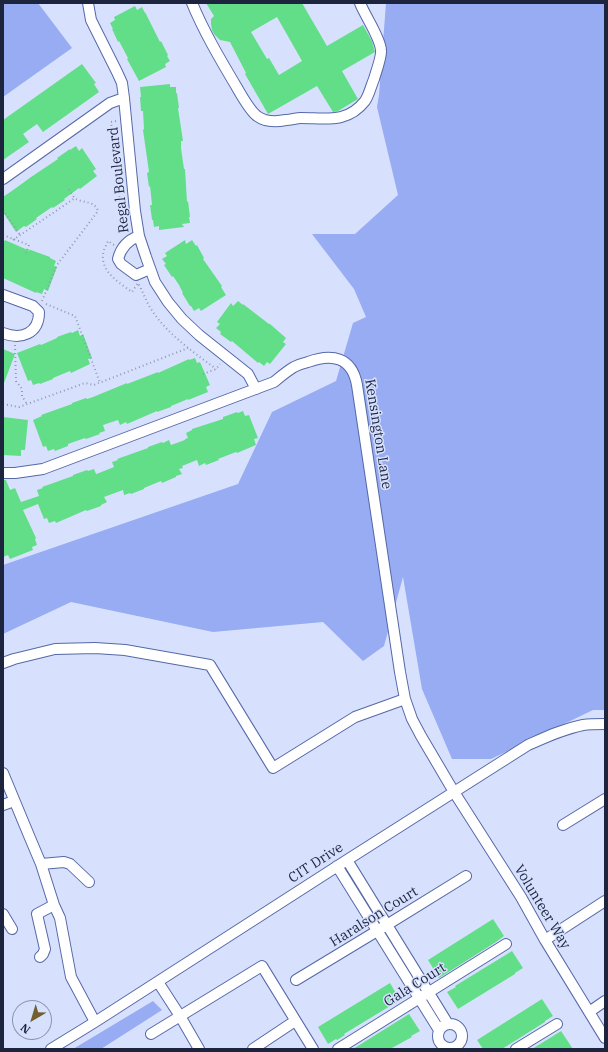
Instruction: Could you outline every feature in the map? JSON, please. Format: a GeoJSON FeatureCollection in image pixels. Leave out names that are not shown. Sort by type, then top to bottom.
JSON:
{"type":"FeatureCollection","features":[{"type":"Feature","properties":{"kind":"street","name":"Regal Boulevard"},"geometry":{"type":"LineString","coordinates":[[88,3],[91,20],[122,83],[135,211],[139,236],[155,282],[168,302],[182,319],[199,335],[248,374],[256,389]]}},
{"type":"Feature","properties":{"kind":"street"},"geometry":{"type":"LineString","coordinates":[[192,3],[213,48],[241,94],[256,115],[266,121],[284,121],[298,118],[327,120],[343,117],[357,109],[366,100],[382,51],[360,3]]}},
{"type":"Feature","properties":{"kind":"street"},"geometry":{"type":"LineString","coordinates":[[3,178],[110,102],[124,98]]}},
{"type":"Feature","properties":{"kind":"street"},"geometry":{"type":"LineString","coordinates":[[139,236],[131,239],[120,252],[118,259],[121,264],[136,275],[150,269]]}},
{"type":"Feature","properties":{"kind":"street"},"geometry":{"type":"LineString","coordinates":[[3,294],[33,306],[39,312],[39,319],[31,331],[24,336],[15,336],[3,333]]}},
{"type":"Feature","properties":{"kind":"street","name":"Kensington Lane"},"geometry":{"type":"LineString","coordinates":[[3,473],[43,469],[274,382],[294,367],[316,359],[328,357],[341,360],[352,369],[356,376],[405,699],[412,719],[454,792]]}},
{"type":"Feature","properties":{"kind":"street"},"geometry":{"type":"LineString","coordinates":[[3,663],[55,649],[95,648],[125,650],[210,665],[273,768],[355,717],[405,699]]}},
{"type":"Feature","properties":{"kind":"street","name":"CIT Drive"},"geometry":{"type":"LineString","coordinates":[[50,1049],[158,982],[528,745],[550,735],[584,725],[605,724]]}},
{"type":"Feature","properties":{"kind":"street"},"geometry":{"type":"LineString","coordinates":[[3,773],[9,796],[28,831],[60,918],[71,977],[95,1022]]}},
{"type":"Feature","properties":{"kind":"street","name":"Volunteer Way"},"geometry":{"type":"LineString","coordinates":[[454,792],[521,897],[545,940],[605,1038]]}},
{"type":"Feature","properties":{"kind":"street"},"geometry":{"type":"LineString","coordinates":[[3,805],[9,796]]}},
{"type":"Feature","properties":{"kind":"street"},"geometry":{"type":"LineString","coordinates":[[563,825],[605,799]]}},
{"type":"Feature","properties":{"kind":"street"},"geometry":{"type":"LineString","coordinates":[[347,860],[448,1024]]}},
{"type":"Feature","properties":{"kind":"street"},"geometry":{"type":"LineString","coordinates":[[41,864],[64,862],[70,864],[89,882]]}},
{"type":"Feature","properties":{"kind":"street"},"geometry":{"type":"LineString","coordinates":[[337,866],[439,1030],[439,1041],[445,1046],[456,1047],[461,1035],[458,1028],[448,1024],[439,1030]]}},
{"type":"Feature","properties":{"kind":"street","name":"Haralson Court"},"geometry":{"type":"LineString","coordinates":[[296,980],[466,876]]}},
{"type":"Feature","properties":{"kind":"street"},"geometry":{"type":"LineString","coordinates":[[545,940],[605,901]]}},
{"type":"Feature","properties":{"kind":"street"},"geometry":{"type":"LineString","coordinates":[[40,957],[45,949],[37,914],[54,905]]}},
{"type":"Feature","properties":{"kind":"street"},"geometry":{"type":"LineString","coordinates":[[3,914],[12,929]]}},
{"type":"Feature","properties":{"kind":"street","name":"Gala Court"},"geometry":{"type":"LineString","coordinates":[[338,1049],[506,944]]}},
{"type":"Feature","properties":{"kind":"street"},"geometry":{"type":"LineString","coordinates":[[150,1034],[262,966],[313,1049]]}},
{"type":"Feature","properties":{"kind":"street"},"geometry":{"type":"LineString","coordinates":[[158,982],[199,1049]]}},
{"type":"Feature","properties":{"kind":"street"},"geometry":{"type":"LineString","coordinates":[[589,1012],[605,1001]]}},
{"type":"Feature","properties":{"kind":"street"},"geometry":{"type":"LineString","coordinates":[[253,1049],[295,1021]]}},
{"type":"Feature","properties":{"kind":"street"},"geometry":{"type":"LineString","coordinates":[[516,1049],[557,1024]]}},
{"type":"Feature","properties":{"kind":"path"},"geometry":{"type":"LineString","coordinates":[[68,189],[75,198],[92,203],[98,210],[56,265],[41,302],[75,316],[100,383]]}},
{"type":"Feature","properties":{"kind":"path"},"geometry":{"type":"LineString","coordinates":[[13,240],[75,198]]}},
{"type":"Feature","properties":{"kind":"path"},"geometry":{"type":"LineString","coordinates":[[3,210],[20,234]]}},
{"type":"Feature","properties":{"kind":"path"},"geometry":{"type":"LineString","coordinates":[[3,235],[29,245],[25,255]]}},
{"type":"Feature","properties":{"kind":"path"},"geometry":{"type":"LineString","coordinates":[[15,336],[16,381],[22,389],[22,396],[27,404]]}},
{"type":"Feature","properties":{"kind":"path"},"geometry":{"type":"LineString","coordinates":[[3,404],[19,407],[85,383],[94,386],[188,348]]}},
{"type":"Feature","properties":{"kind":"path"},"geometry":{"type":"LineString","coordinates":[[203,374],[216,369],[220,364]]}},
{"type":"Feature","properties":{"kind":"shaded area"},"geometry":{"type":"Polygon","coordinates":[[[3,3],[38,3],[72,48],[3,97],[3,3]]]}},
{"type":"Feature","properties":{"kind":"shaded area"},"geometry":{"type":"Polygon","coordinates":[[[386,3],[605,3],[605,710],[593,710],[491,759],[452,759],[422,689],[403,577],[384,646],[363,661],[323,622],[213,632],[71,602],[3,634],[3,565],[238,484],[272,412],[336,381],[353,323],[366,317],[354,289],[312,234],[355,234],[398,195],[377,107],[386,3]]]}},
{"type":"Feature","properties":{"kind":"shaded area"},"geometry":{"type":"Polygon","coordinates":[[[153,1001],[162,1010],[101,1049],[73,1049],[153,1001]]]}},
{"type":"Feature","properties":{"kind":"building"},"geometry":{"type":"Polygon","coordinates":[[[206,3],[302,3],[327,46],[363,25],[372,41],[375,52],[342,71],[358,99],[338,111],[333,112],[317,86],[268,114],[245,74],[246,73],[230,42],[220,40],[214,34],[211,19],[214,16],[206,3]],[[277,17],[251,32],[267,59],[269,58],[279,75],[302,61],[277,17]]]}},
{"type":"Feature","properties":{"kind":"building"},"geometry":{"type":"Polygon","coordinates":[[[135,6],[137,10],[142,7],[160,42],[161,41],[170,61],[165,64],[166,67],[139,81],[119,41],[118,42],[110,23],[115,20],[114,17],[135,6]]]}},
{"type":"Feature","properties":{"kind":"building"},"geometry":{"type":"Polygon","coordinates":[[[82,64],[96,83],[94,84],[99,92],[43,132],[37,124],[23,134],[29,142],[3,160],[3,120],[82,64]]]}},
{"type":"Feature","properties":{"kind":"building"},"geometry":{"type":"Polygon","coordinates":[[[170,84],[170,87],[176,87],[177,93],[183,141],[181,141],[181,148],[185,169],[190,223],[182,224],[184,227],[159,230],[159,226],[154,227],[150,205],[152,205],[147,173],[149,172],[143,130],[143,111],[141,111],[140,87],[170,84]]]}},
{"type":"Feature","properties":{"kind":"building"},"geometry":{"type":"Polygon","coordinates":[[[76,146],[79,151],[82,148],[96,169],[93,171],[97,176],[64,199],[65,200],[36,218],[37,219],[26,227],[24,226],[16,232],[3,212],[3,197],[76,146]]]}},
{"type":"Feature","properties":{"kind":"building"},"geometry":{"type":"Polygon","coordinates":[[[3,240],[50,257],[56,261],[54,266],[57,267],[48,291],[44,289],[42,294],[36,293],[3,278],[3,240]]]}},
{"type":"Feature","properties":{"kind":"building"},"geometry":{"type":"Polygon","coordinates":[[[185,240],[186,244],[192,240],[196,246],[197,245],[204,258],[203,259],[222,286],[221,287],[226,295],[201,311],[199,308],[194,311],[190,306],[179,285],[164,265],[166,264],[162,259],[167,256],[165,253],[185,240]]]}},
{"type":"Feature","properties":{"kind":"building"},"geometry":{"type":"Polygon","coordinates":[[[238,301],[270,324],[286,338],[283,342],[286,344],[270,364],[267,362],[264,366],[259,362],[258,363],[232,341],[231,342],[220,334],[221,332],[216,328],[220,324],[217,322],[231,303],[233,306],[238,301]]]}},
{"type":"Feature","properties":{"kind":"building"},"geometry":{"type":"Polygon","coordinates":[[[78,330],[80,336],[83,334],[92,358],[88,359],[90,364],[71,373],[70,371],[40,384],[33,385],[31,380],[28,381],[17,353],[78,330]]]}},
{"type":"Feature","properties":{"kind":"building"},"geometry":{"type":"Polygon","coordinates":[[[3,349],[15,354],[4,383],[3,383],[3,349]]]}},
{"type":"Feature","properties":{"kind":"building"},"geometry":{"type":"Polygon","coordinates":[[[195,358],[197,363],[200,362],[210,385],[206,387],[208,392],[127,424],[126,422],[120,425],[118,420],[103,425],[105,431],[99,433],[100,434],[68,444],[68,446],[55,451],[54,449],[48,451],[46,446],[43,447],[33,420],[42,416],[41,415],[158,373],[189,359],[195,358]]]}},
{"type":"Feature","properties":{"kind":"building"},"geometry":{"type":"Polygon","coordinates":[[[243,411],[245,416],[249,415],[258,438],[254,439],[256,445],[206,465],[205,463],[199,466],[197,460],[182,466],[183,468],[179,469],[182,474],[176,477],[162,483],[161,481],[131,494],[124,495],[123,490],[104,497],[107,502],[101,506],[87,511],[86,510],[56,523],[55,521],[49,523],[47,518],[44,519],[38,504],[23,510],[36,538],[37,545],[32,547],[33,550],[10,559],[8,555],[3,557],[3,480],[6,480],[10,490],[15,488],[21,502],[39,496],[37,490],[43,488],[42,487],[87,470],[94,469],[96,474],[99,473],[114,467],[112,462],[118,460],[117,459],[169,440],[171,445],[185,440],[188,438],[186,433],[192,429],[243,411]]]}},
{"type":"Feature","properties":{"kind":"building"},"geometry":{"type":"Polygon","coordinates":[[[3,417],[28,420],[25,450],[21,450],[21,456],[3,455],[3,417]]]}},
{"type":"Feature","properties":{"kind":"building"},"geometry":{"type":"Polygon","coordinates":[[[493,919],[504,936],[439,978],[428,960],[493,919]]]}},
{"type":"Feature","properties":{"kind":"building"},"geometry":{"type":"Polygon","coordinates":[[[512,951],[523,968],[458,1009],[447,992],[512,951]]]}},
{"type":"Feature","properties":{"kind":"building"},"geometry":{"type":"Polygon","coordinates":[[[390,983],[400,1000],[344,1034],[345,1035],[337,1040],[336,1039],[328,1044],[318,1027],[390,983]]]}},
{"type":"Feature","properties":{"kind":"building"},"geometry":{"type":"Polygon","coordinates":[[[542,999],[553,1016],[502,1049],[483,1049],[477,1040],[542,999]]]}},
{"type":"Feature","properties":{"kind":"building"},"geometry":{"type":"Polygon","coordinates":[[[409,1014],[420,1031],[411,1036],[412,1037],[390,1049],[353,1049],[409,1014]]]}},
{"type":"Feature","properties":{"kind":"building"},"geometry":{"type":"Polygon","coordinates":[[[561,1031],[573,1049],[532,1049],[553,1036],[561,1031]]]}}]}
